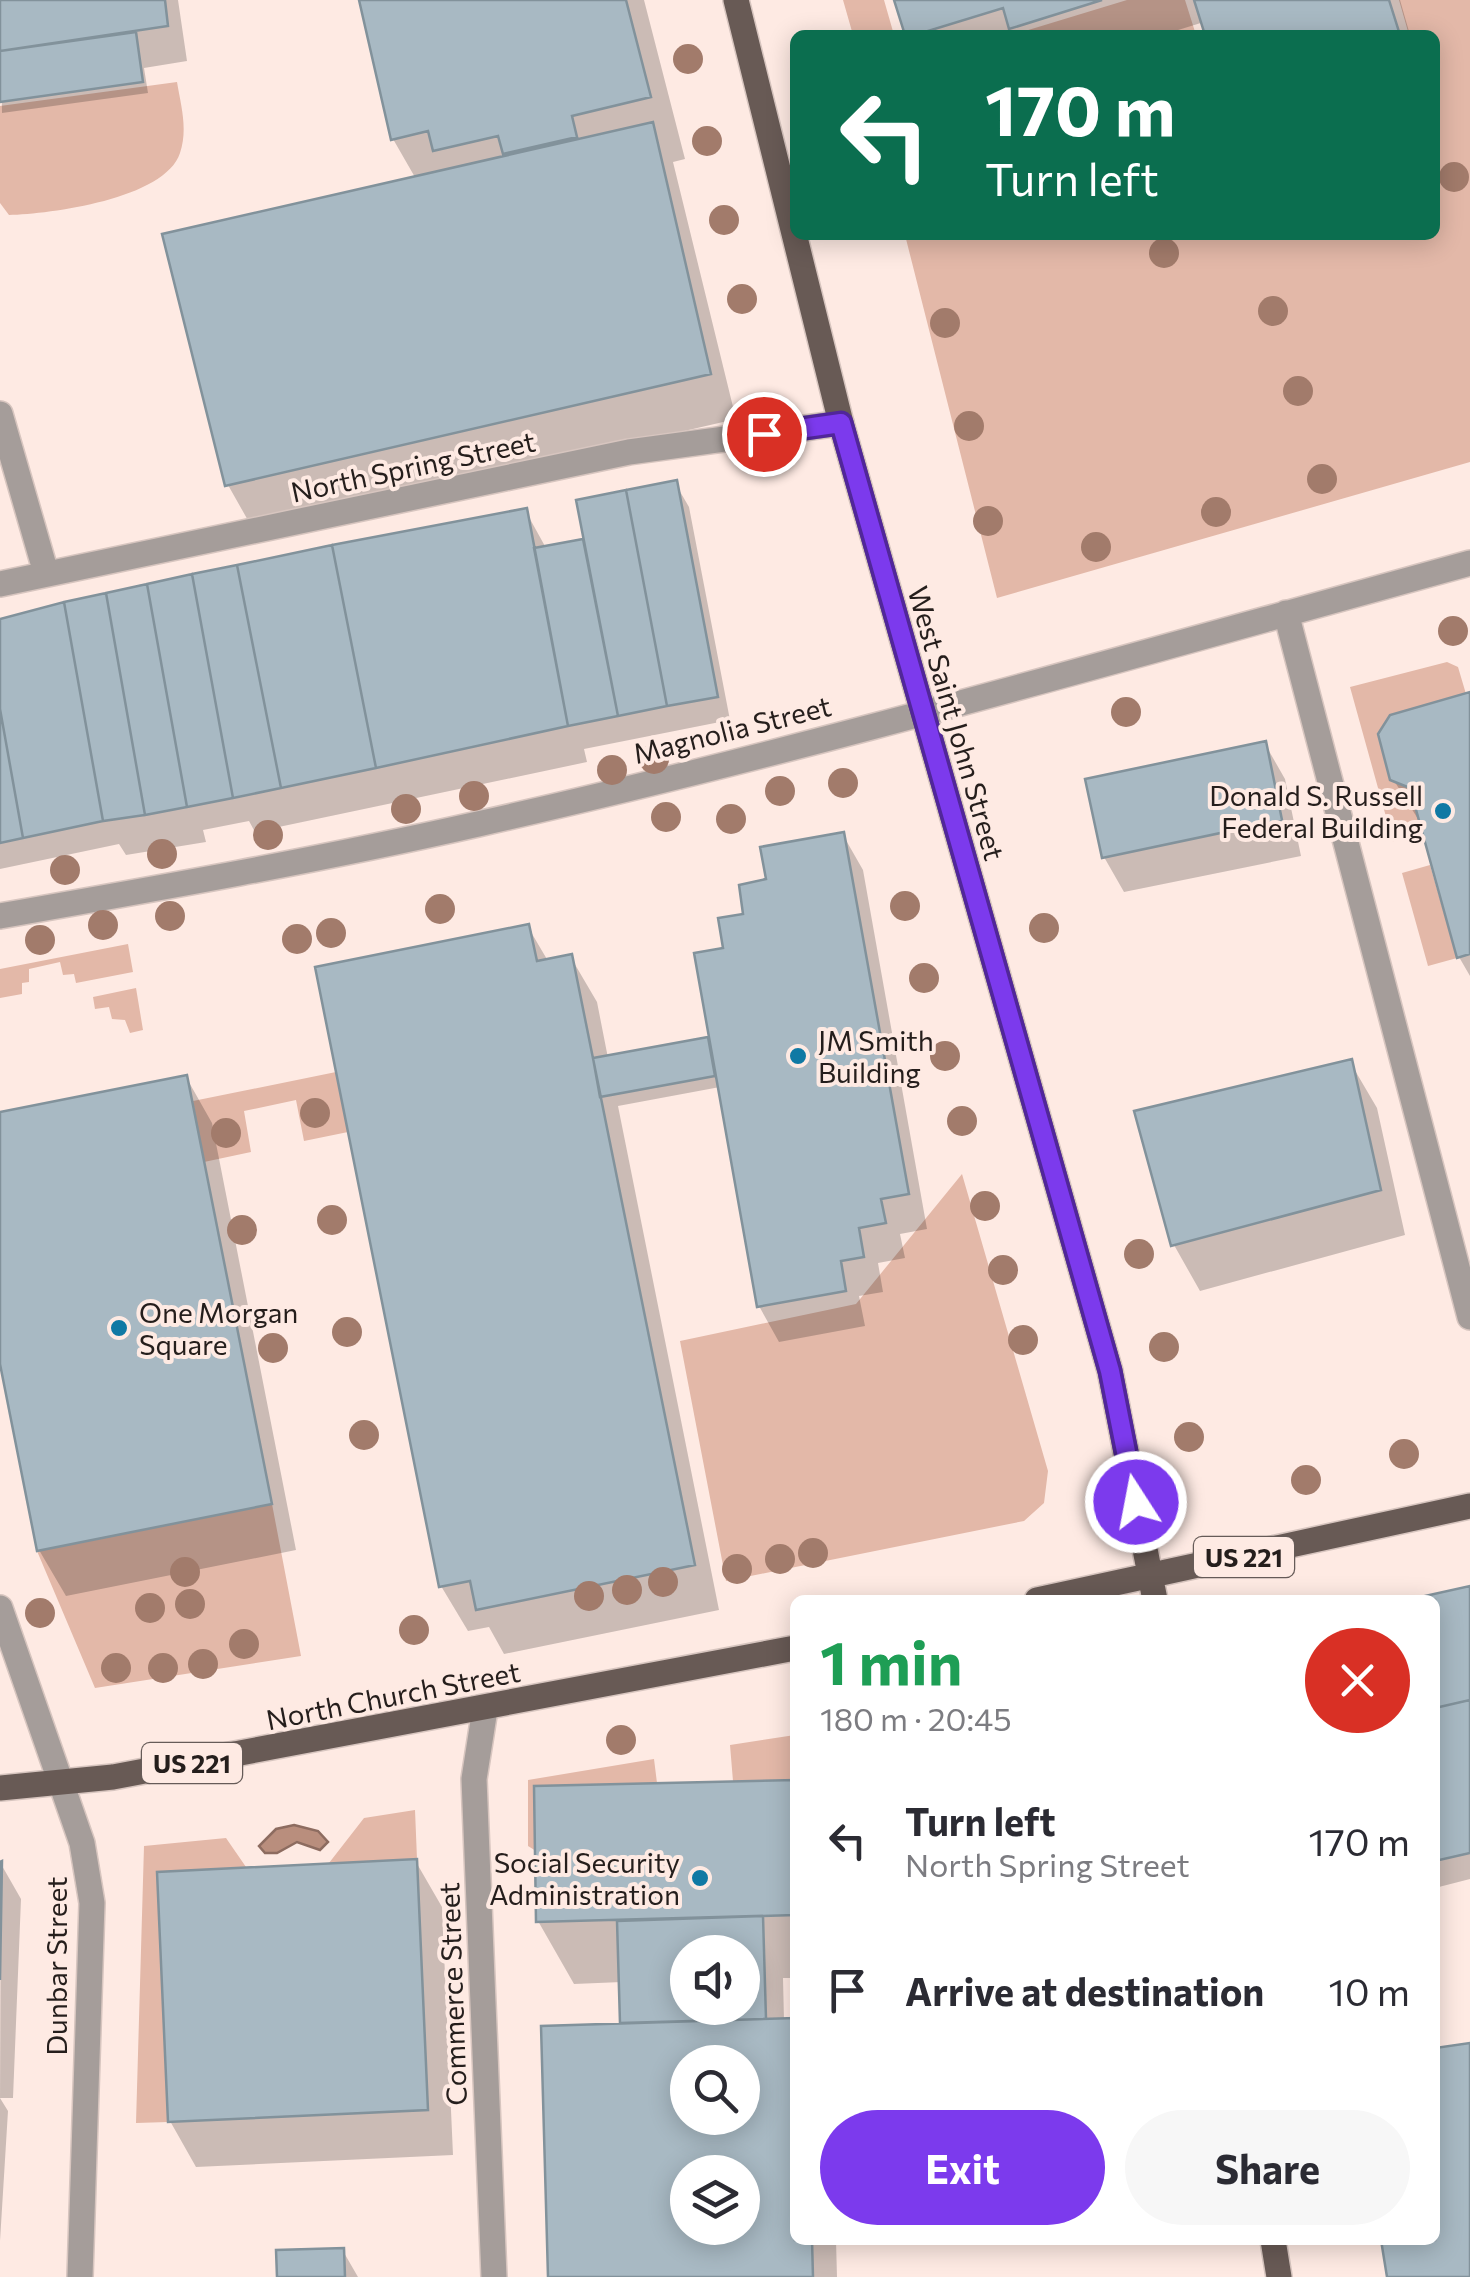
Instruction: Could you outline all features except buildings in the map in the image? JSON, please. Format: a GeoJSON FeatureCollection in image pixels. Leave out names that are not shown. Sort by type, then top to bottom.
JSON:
{"type":"FeatureCollection","features":[{"type":"Feature","properties":{"kind":"main road","name":"West Saint John Street"},"geometry":{"type":"LineString","coordinates":[[736,0],[790,218]]}},
{"type":"Feature","properties":{"kind":"main road","name":"West Saint John Street"},"geometry":{"type":"LineString","coordinates":[[796,240],[841,423],[1110,1371],[1152,1589]]}},
{"type":"Feature","properties":{"kind":"main road","name":"US 221"},"geometry":{"type":"LineString","coordinates":[[1089,1595],[1152,1589],[1470,1506]]}},
{"type":"Feature","properties":{"kind":"main road","name":"North Church Street"},"geometry":{"type":"LineString","coordinates":[[0,1788],[61,1783],[485,1709],[790,1649]]}},
{"type":"Feature","properties":{"kind":"main road"},"geometry":{"type":"LineString","coordinates":[[1274,2245],[1279,2277]]}},
{"type":"Feature","properties":{"kind":"street"},"geometry":{"type":"LineString","coordinates":[[0,414],[46,572]]}},
{"type":"Feature","properties":{"kind":"street","name":"North Spring Street"},"geometry":{"type":"LineString","coordinates":[[0,584],[629,452],[841,423]]}},
{"type":"Feature","properties":{"kind":"street","name":"Magnolia Street"},"geometry":{"type":"LineString","coordinates":[[0,916],[223,878],[480,824],[922,712],[1470,562]]}},
{"type":"Feature","properties":{"kind":"street"},"geometry":{"type":"LineString","coordinates":[[1286,613],[1470,1316]]}},
{"type":"Feature","properties":{"kind":"street","name":"Dunbar Street"},"geometry":{"type":"LineString","coordinates":[[0,1608],[82,1842],[92,1903],[80,2277]]}},
{"type":"Feature","properties":{"kind":"street","name":"Commerce Street"},"geometry":{"type":"LineString","coordinates":[[485,1709],[474,1779],[494,2277]]}},
{"type":"Feature","properties":{"kind":"shaded area"},"geometry":{"type":"Polygon","coordinates":[[[843,0],[884,0],[893,30],[852,30],[843,0]]]}},
{"type":"Feature","properties":{"kind":"shaded area"},"geometry":{"type":"Polygon","coordinates":[[[1127,0],[1185,0],[1194,30],[1028,30],[1127,0]]]}},
{"type":"Feature","properties":{"kind":"shaded area"},"geometry":{"type":"Polygon","coordinates":[[[1399,0],[1470,0],[1470,462],[997,598],[906,240],[1440,240],[1440,30],[1408,30],[1399,0]]]}},
{"type":"Feature","properties":{"kind":"shaded area"},"geometry":{"type":"Polygon","coordinates":[[[177,82],[183,118],[180,153],[170,169],[153,182],[104,201],[51,211],[9,215],[0,203],[0,106],[177,82]]]}},
{"type":"Feature","properties":{"kind":"shaded area"},"geometry":{"type":"Polygon","coordinates":[[[1447,662],[1458,667],[1466,694],[1390,715],[1378,734],[1390,780],[1410,788],[1423,834],[1393,842],[1350,687],[1447,662]]]}},
{"type":"Feature","properties":{"kind":"shaded area"},"geometry":{"type":"Polygon","coordinates":[[[1430,865],[1457,958],[1428,966],[1402,873],[1430,865]]]}},
{"type":"Feature","properties":{"kind":"shaded area"},"geometry":{"type":"Polygon","coordinates":[[[128,944],[133,972],[76,983],[74,974],[63,975],[60,962],[29,969],[29,982],[22,983],[22,994],[0,998],[0,969],[128,944]]]}},
{"type":"Feature","properties":{"kind":"shaded area"},"geometry":{"type":"Polygon","coordinates":[[[136,988],[143,1030],[130,1033],[125,1020],[112,1019],[109,1007],[95,1009],[93,997],[136,988]]]}},
{"type":"Feature","properties":{"kind":"shaded area"},"geometry":{"type":"Polygon","coordinates":[[[336,1072],[348,1132],[304,1141],[296,1100],[244,1111],[251,1152],[204,1162],[193,1101],[336,1072]]]}},
{"type":"Feature","properties":{"kind":"shaded area"},"geometry":{"type":"Polygon","coordinates":[[[962,1174],[1048,1471],[1044,1503],[1024,1521],[726,1581],[680,1341],[856,1304],[962,1174]]]}},
{"type":"Feature","properties":{"kind":"shaded area"},"geometry":{"type":"Polygon","coordinates":[[[272,1504],[301,1656],[95,1688],[37,1551],[272,1504]]]}},
{"type":"Feature","properties":{"kind":"shaded area"},"geometry":{"type":"Polygon","coordinates":[[[790,1736],[790,1780],[733,1781],[730,1745],[790,1736]]]}},
{"type":"Feature","properties":{"kind":"shaded area"},"geometry":{"type":"Polygon","coordinates":[[[654,1759],[657,1783],[535,1786],[536,1851],[528,1846],[528,1780],[654,1759]]]}},
{"type":"Feature","properties":{"kind":"shaded area"},"geometry":{"type":"Polygon","coordinates":[[[415,1810],[417,1859],[329,1863],[364,1818],[415,1810]]]}},
{"type":"Feature","properties":{"kind":"shaded area"},"geometry":{"type":"Polygon","coordinates":[[[294,1825],[318,1831],[328,1842],[320,1850],[297,1842],[277,1853],[265,1853],[259,1846],[276,1829],[294,1825]]]}},
{"type":"Feature","properties":{"kind":"shaded area"},"geometry":{"type":"Polygon","coordinates":[[[226,1838],[246,1867],[157,1872],[168,2122],[136,2123],[144,1846],[226,1838]]]}},
{"type":"Feature","properties":{"kind":"place","name":"Donald S. Russell Federal Building"},"geometry":{"type":"Point","coordinates":[1443,811]}},
{"type":"Feature","properties":{"kind":"place","name":"JM Smith Building"},"geometry":{"type":"Point","coordinates":[798,1056]}},
{"type":"Feature","properties":{"kind":"place","name":"One Morgan Square"},"geometry":{"type":"Point","coordinates":[119,1328]}},
{"type":"Feature","properties":{"kind":"place","name":"Social Security Administration"},"geometry":{"type":"Point","coordinates":[700,1878]}},
{"type":"Feature","properties":{"kind":"route"},"geometry":{"type":"LineString","coordinates":[[764,434],[841,423],[1110,1371],[1136,1502]]}}]}
